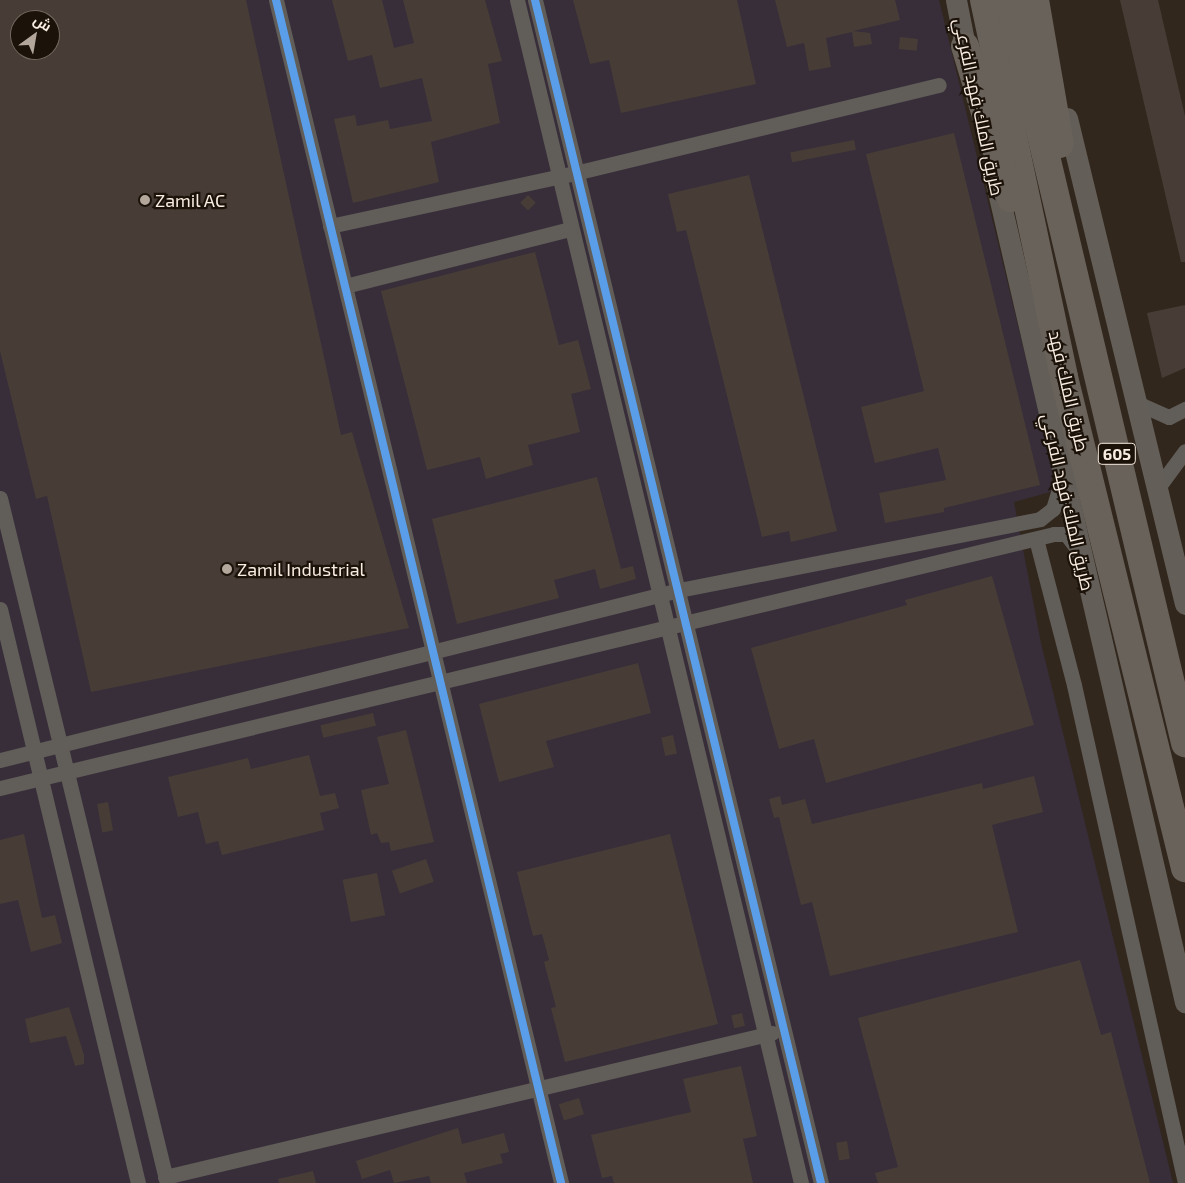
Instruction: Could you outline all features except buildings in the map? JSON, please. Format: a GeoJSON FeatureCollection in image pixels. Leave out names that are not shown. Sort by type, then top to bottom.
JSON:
{"type":"FeatureCollection","features":[{"type":"Feature","properties":{"kind":"highway","name":"طريق الملك فهد"},"geometry":{"type":"LineString","coordinates":[[984,0],[1064,377],[1185,868]]}},
{"type":"Feature","properties":{"kind":"highway","name":"طريق الملك فهد"},"geometry":{"type":"LineString","coordinates":[[1010,0],[1185,743]]}},
{"type":"Feature","properties":{"kind":"highway"},"geometry":{"type":"LineString","coordinates":[[1037,0],[1054,103],[1082,306]]}},
{"type":"Feature","properties":{"kind":"highway"},"geometry":{"type":"LineString","coordinates":[[965,46],[1064,377]]}},
{"type":"Feature","properties":{"kind":"main road","name":"طريق الملك فهد الفرعي"},"geometry":{"type":"LineString","coordinates":[[956,0],[1062,480],[1185,1002]]}},
{"type":"Feature","properties":{"kind":"main road"},"geometry":{"type":"LineString","coordinates":[[1037,0],[1185,604]]}},
{"type":"Feature","properties":{"kind":"street"},"geometry":{"type":"LineString","coordinates":[[276,0],[562,1183]]}},
{"type":"Feature","properties":{"kind":"street"},"geometry":{"type":"LineString","coordinates":[[517,0],[560,174],[571,229],[658,595],[801,1183]]}},
{"type":"Feature","properties":{"kind":"street"},"geometry":{"type":"LineString","coordinates":[[535,0],[579,172],[820,1183]]}},
{"type":"Feature","properties":{"kind":"street"},"geometry":{"type":"LineString","coordinates":[[330,226],[560,174],[579,172],[939,85]]}},
{"type":"Feature","properties":{"kind":"street"},"geometry":{"type":"LineString","coordinates":[[345,286],[571,229]]}},
{"type":"Feature","properties":{"kind":"street"},"geometry":{"type":"LineString","coordinates":[[1135,402],[1169,417],[1185,409]]}},
{"type":"Feature","properties":{"kind":"street"},"geometry":{"type":"LineString","coordinates":[[1157,489],[1185,451]]}},
{"type":"Feature","properties":{"kind":"street"},"geometry":{"type":"LineString","coordinates":[[0,760],[679,590],[1040,520],[1053,509],[1062,480]]}},
{"type":"Feature","properties":{"kind":"street"},"geometry":{"type":"LineString","coordinates":[[0,498],[166,1180],[783,1030]]}},
{"type":"Feature","properties":{"kind":"street"},"geometry":{"type":"LineString","coordinates":[[0,788],[440,682],[686,620],[1036,539],[1066,534],[1080,551]]}},
{"type":"Feature","properties":{"kind":"street"},"geometry":{"type":"LineString","coordinates":[[1036,539],[1074,685],[1185,1182]]}},
{"type":"Feature","properties":{"kind":"street"},"geometry":{"type":"LineString","coordinates":[[0,609],[138,1183]]}},
{"type":"Feature","properties":{"kind":"shaded area"},"geometry":{"type":"Polygon","coordinates":[[[0,0],[939,0],[1053,470],[1050,492],[1014,502],[1041,643],[1173,1183],[0,1183],[0,0]]]}},
{"type":"Feature","properties":{"kind":"cycle path"},"geometry":{"type":"LineString","coordinates":[[276,0],[561,1183]]}},
{"type":"Feature","properties":{"kind":"cycle path"},"geometry":{"type":"LineString","coordinates":[[535,0],[821,1183]]}},
{"type":"Feature","properties":{"kind":"place","name":"Zamil AC"},"geometry":{"type":"Point","coordinates":[145,200]}},
{"type":"Feature","properties":{"kind":"place","name":"Zamil Industrial"},"geometry":{"type":"Point","coordinates":[227,569]}}]}
